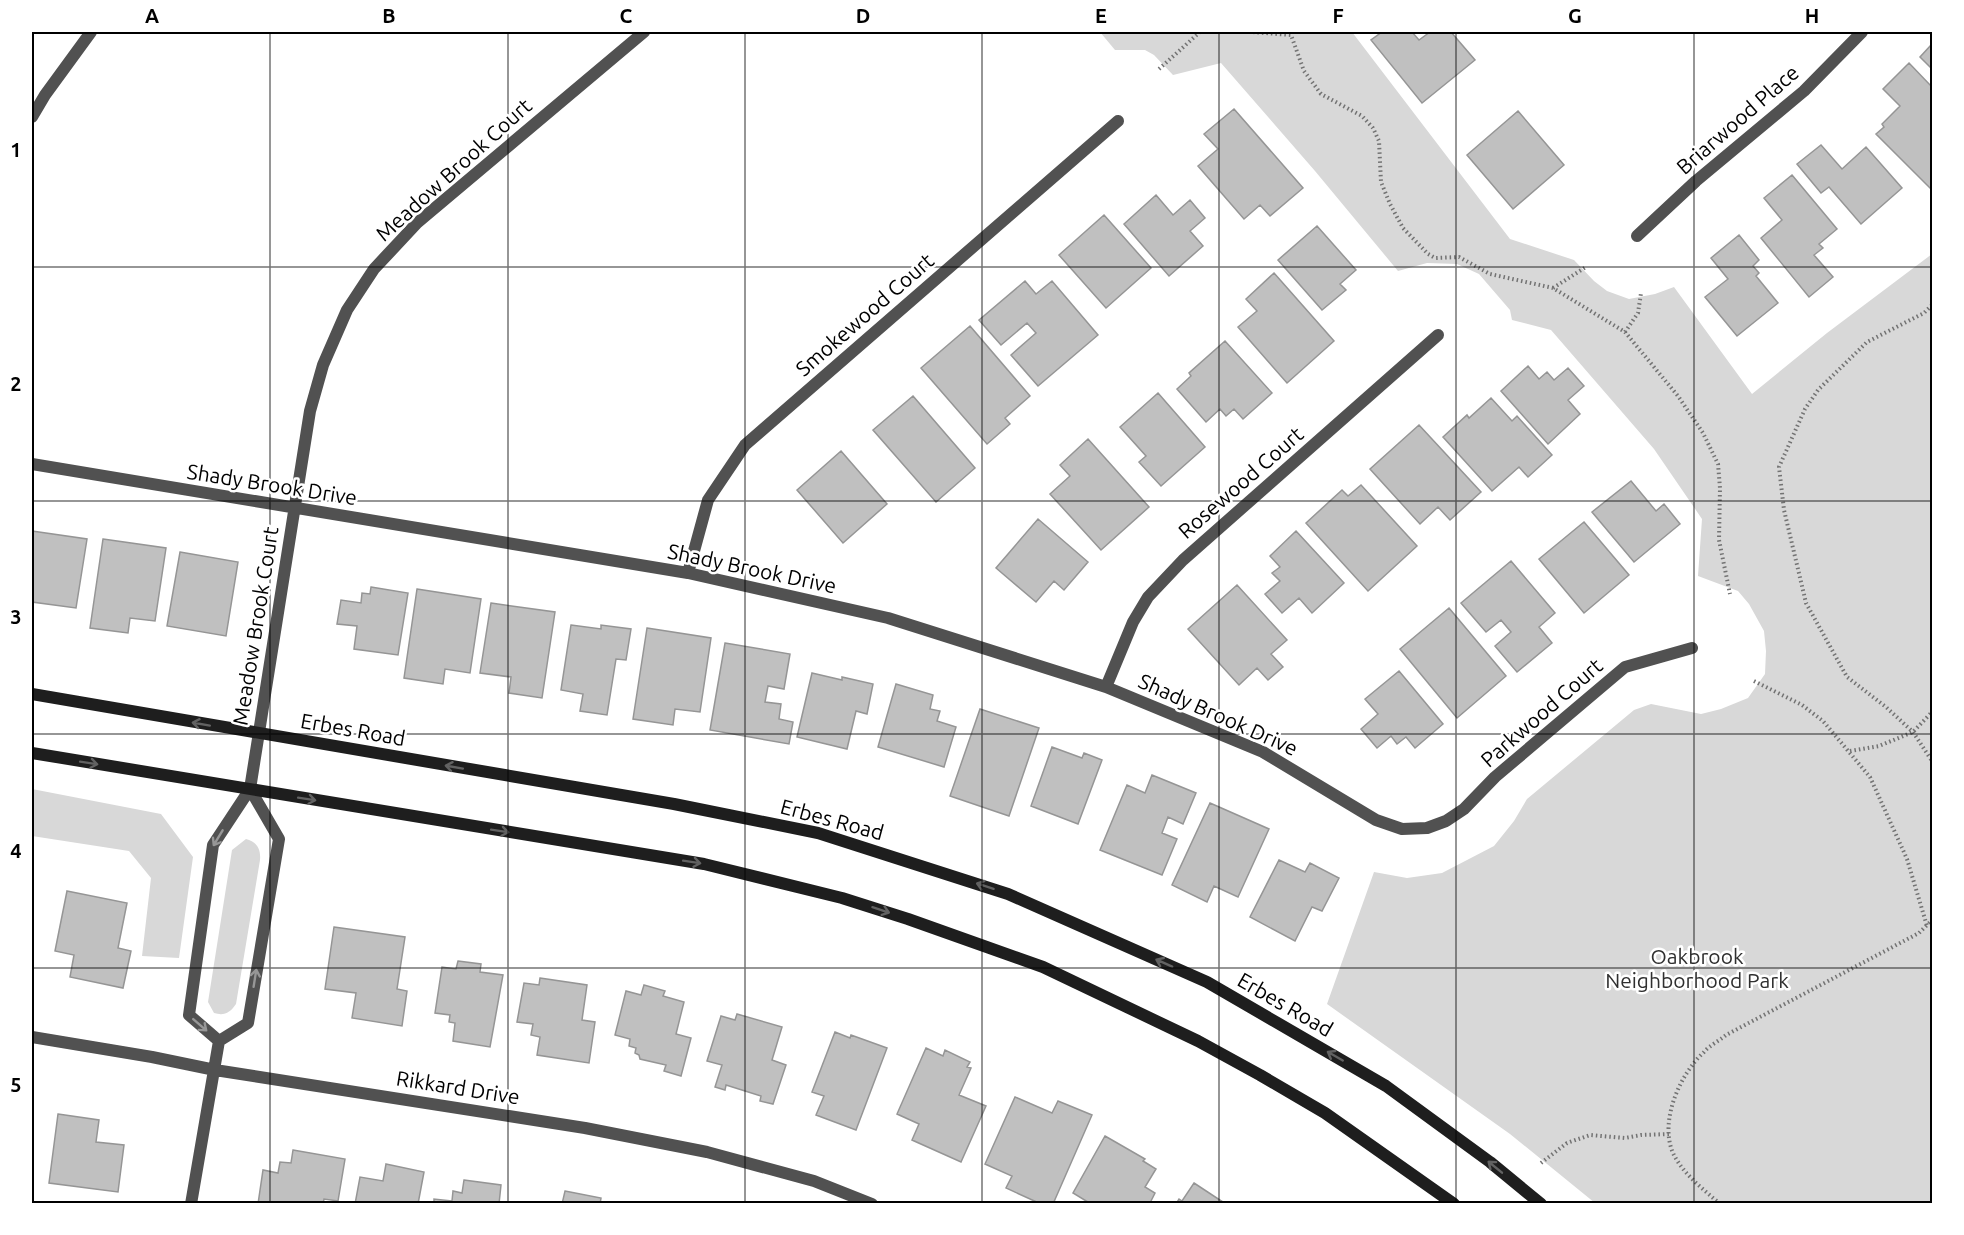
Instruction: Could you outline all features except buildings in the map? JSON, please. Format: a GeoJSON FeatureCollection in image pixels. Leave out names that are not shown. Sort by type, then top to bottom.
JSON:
{"type":"FeatureCollection","features":[{"type":"Feature","properties":{"kind":"main road","name":"Erbes Road"},"geometry":{"type":"LineString","coordinates":[[32,694],[674,804],[818,833],[1008,894],[1207,982],[1386,1086],[1490,1162],[1541,1203]]}},
{"type":"Feature","properties":{"kind":"main road"},"geometry":{"type":"LineString","coordinates":[[32,753],[704,864],[830,895],[908,919],[1043,967],[1197,1041],[1324,1113],[1454,1203]]}},
{"type":"Feature","properties":{"kind":"street"},"geometry":{"type":"LineString","coordinates":[[32,117],[45,95],[91,32]]}},
{"type":"Feature","properties":{"kind":"street","name":"Meadow Brook Court"},"geometry":{"type":"LineString","coordinates":[[219,1041],[189,1015],[213,845],[250,789],[310,411],[322,364],[347,310],[374,269],[417,223],[644,32]]}},
{"type":"Feature","properties":{"kind":"street","name":"Briarwood Place"},"geometry":{"type":"LineString","coordinates":[[1637,236],[1696,181],[1804,91],[1862,32]]}},
{"type":"Feature","properties":{"kind":"street","name":"Smokewood Court"},"geometry":{"type":"LineString","coordinates":[[688,573],[708,500],[745,445],[1118,121]]}},
{"type":"Feature","properties":{"kind":"street","name":"Rosewood Court"},"geometry":{"type":"LineString","coordinates":[[1106,687],[1133,622],[1148,597],[1183,560],[1438,336]]}},
{"type":"Feature","properties":{"kind":"street","name":"Shady Brook Drive"},"geometry":{"type":"LineString","coordinates":[[32,464],[688,573],[888,618],[1106,687],[1263,752],[1376,820],[1402,829],[1428,828]]}},
{"type":"Feature","properties":{"kind":"street","name":"Parkwood Court"},"geometry":{"type":"LineString","coordinates":[[1428,828],[1446,821],[1464,809],[1495,777],[1625,668],[1692,648]]}},
{"type":"Feature","properties":{"kind":"street"},"geometry":{"type":"LineString","coordinates":[[191,1203],[219,1041],[248,1023],[279,839],[250,789]]}},
{"type":"Feature","properties":{"kind":"street","name":"Rikkard Drive"},"geometry":{"type":"LineString","coordinates":[[32,1037],[152,1056],[215,1070],[585,1128],[707,1152],[814,1181],[872,1203]]}},
{"type":"Feature","properties":{"kind":"path"},"geometry":{"type":"LineString","coordinates":[[1159,69],[1199,32],[1292,33],[1304,71],[1321,94],[1362,116],[1373,128],[1379,141],[1381,182],[1390,204],[1403,228],[1428,254],[1435,258],[1459,257],[1490,274],[1552,288],[1625,332],[1678,396],[1703,433],[1718,464],[1719,540],[1730,594]]}},
{"type":"Feature","properties":{"kind":"path"},"geometry":{"type":"LineString","coordinates":[[1552,288],[1586,267]]}},
{"type":"Feature","properties":{"kind":"path"},"geometry":{"type":"LineString","coordinates":[[1625,332],[1638,313],[1641,293]]}},
{"type":"Feature","properties":{"kind":"path"},"geometry":{"type":"LineString","coordinates":[[1932,305],[1924,313],[1867,342],[1818,390],[1805,409],[1779,467],[1784,510],[1806,603],[1847,677],[1886,707],[1913,732],[1932,761]]}},
{"type":"Feature","properties":{"kind":"path"},"geometry":{"type":"LineString","coordinates":[[1754,681],[1802,705],[1823,721],[1870,777],[1887,810],[1907,859],[1927,926]]}},
{"type":"Feature","properties":{"kind":"path"},"geometry":{"type":"LineString","coordinates":[[1850,751],[1879,746],[1913,732],[1932,712]]}},
{"type":"Feature","properties":{"kind":"path"},"geometry":{"type":"LineString","coordinates":[[1720,1203],[1690,1178],[1674,1155],[1669,1141],[1669,1118],[1690,1068],[1704,1051],[1726,1035],[1919,933],[1932,920]]}},
{"type":"Feature","properties":{"kind":"path"},"geometry":{"type":"LineString","coordinates":[[1541,1163],[1567,1143],[1590,1135],[1625,1138],[1669,1134]]}},
{"type":"Feature","properties":{"kind":"green space","name":"Oakbrook Neighborhood Park"},"geometry":{"type":"Polygon","coordinates":[[[1100,32],[1352,32],[1510,239],[1574,260],[1607,291],[1629,299],[1655,294],[1674,287],[1752,394],[1827,333],[1932,254],[1932,1203],[1595,1203],[1510,1134],[1327,1004],[1374,872],[1407,878],[1442,873],[1494,846],[1514,821],[1527,799],[1634,710],[1651,704],[1701,714],[1748,698],[1765,674],[1764,631],[1749,604],[1738,591],[1698,576],[1702,519],[1654,449],[1551,330],[1512,320],[1510,310],[1479,274],[1457,264],[1427,263],[1398,271],[1221,63],[1173,75],[1154,55],[1145,50],[1115,50],[1100,32]]]}},
{"type":"Feature","properties":{"kind":"green space"},"geometry":{"type":"Polygon","coordinates":[[[32,789],[161,814],[193,857],[179,958],[142,956],[151,878],[129,851],[32,836],[32,789]]]}},
{"type":"Feature","properties":{"kind":"green space"},"geometry":{"type":"Polygon","coordinates":[[[246,839],[258,846],[260,860],[236,1004],[227,1013],[218,1014],[214,1013],[208,1002],[232,850],[246,839]]]}}]}
